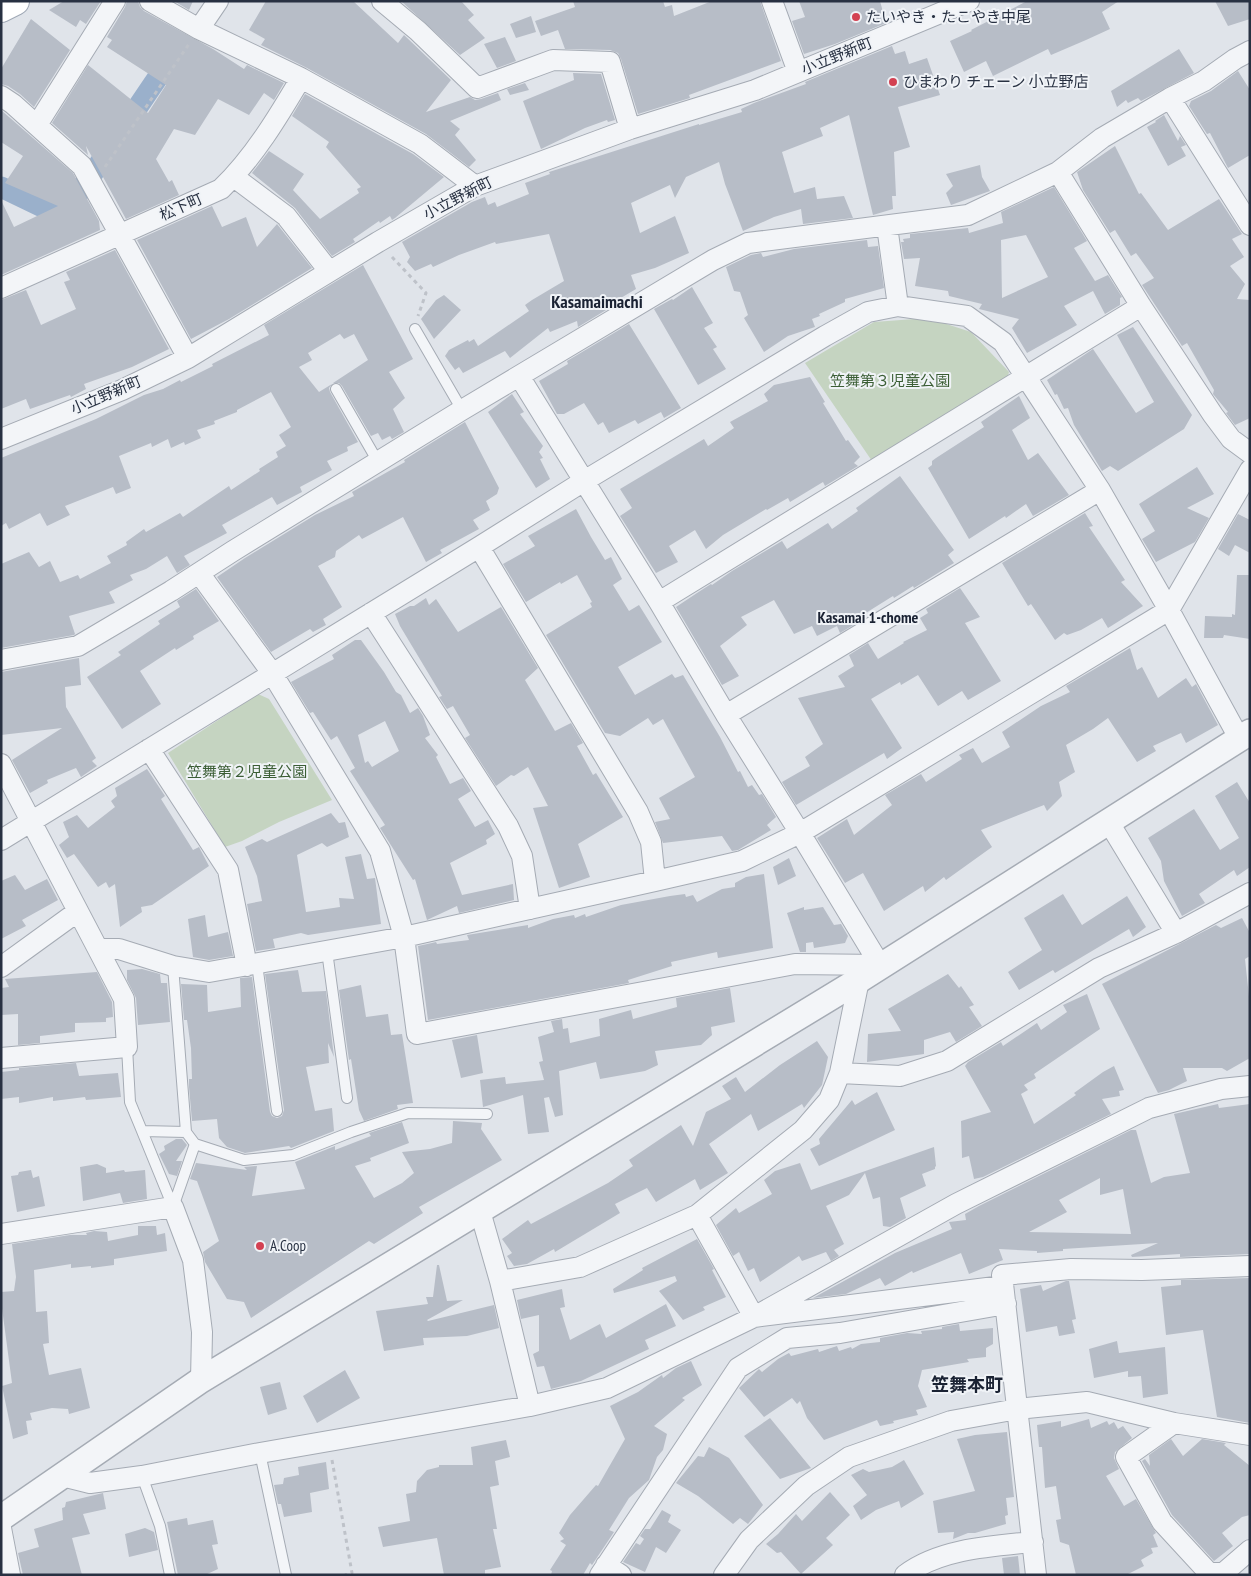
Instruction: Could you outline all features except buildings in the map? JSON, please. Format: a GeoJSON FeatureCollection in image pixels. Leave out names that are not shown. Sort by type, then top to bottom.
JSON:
{"type":"FeatureCollection","features":[{"type":"Feature","properties":{"kind":"main road"},"geometry":{"type":"LineString","coordinates":[[1,8],[15,1]]}},
{"type":"Feature","properties":{"kind":"street"},"geometry":{"type":"LineString","coordinates":[[37,125],[114,1]]}},
{"type":"Feature","properties":{"kind":"street"},"geometry":{"type":"LineString","coordinates":[[150,1],[199,29],[301,78],[420,144],[475,186]]}},
{"type":"Feature","properties":{"kind":"street"},"geometry":{"type":"LineString","coordinates":[[199,29],[218,1]]}},
{"type":"Feature","properties":{"kind":"street"},"geometry":{"type":"LineString","coordinates":[[382,1],[418,31],[477,88],[553,60],[610,62],[630,130]]}},
{"type":"Feature","properties":{"kind":"street"},"geometry":{"type":"LineString","coordinates":[[772,1],[798,72]]}},
{"type":"Feature","properties":{"kind":"street","name":"小立野新町"},"geometry":{"type":"LineString","coordinates":[[1,439],[122,390],[188,358],[378,242],[475,186],[630,130],[755,90],[969,1]]}},
{"type":"Feature","properties":{"kind":"street"},"geometry":{"type":"LineString","coordinates":[[1,660],[78,646],[462,410],[713,260],[748,243],[968,215],[1058,172],[1102,138],[1170,98],[1204,81],[1250,51]]}},
{"type":"Feature","properties":{"kind":"street","name":"松下町"},"geometry":{"type":"LineString","coordinates":[[1,288],[222,189],[234,177],[281,112],[301,78]]}},
{"type":"Feature","properties":{"kind":"street"},"geometry":{"type":"LineString","coordinates":[[1,96],[14,104],[82,166],[188,358]]}},
{"type":"Feature","properties":{"kind":"street"},"geometry":{"type":"LineString","coordinates":[[1170,98],[1250,225]]}},
{"type":"Feature","properties":{"kind":"street"},"geometry":{"type":"LineString","coordinates":[[1058,172],[1141,306],[1213,415],[1231,439],[1250,453]]}},
{"type":"Feature","properties":{"kind":"street"},"geometry":{"type":"LineString","coordinates":[[234,177],[286,216],[329,272]]}},
{"type":"Feature","properties":{"kind":"street"},"geometry":{"type":"LineString","coordinates":[[887,226],[898,306]]}},
{"type":"Feature","properties":{"kind":"street"},"geometry":{"type":"LineString","coordinates":[[1,840],[584,481],[868,312],[898,306],[967,316],[1003,342],[1100,490],[1244,735],[859,980],[201,1380],[1,1518]]}},
{"type":"Feature","properties":{"kind":"street"},"geometry":{"type":"LineString","coordinates":[[659,602],[1141,306]]}},
{"type":"Feature","properties":{"kind":"street"},"geometry":{"type":"LineString","coordinates":[[519,376],[880,965]]}},
{"type":"Feature","properties":{"kind":"street"},"geometry":{"type":"LineString","coordinates":[[98,949],[118,949],[172,966],[209,972],[404,937],[742,861],[800,833],[1169,610],[1250,470]]}},
{"type":"Feature","properties":{"kind":"street"},"geometry":{"type":"LineString","coordinates":[[726,715],[1100,490]]}},
{"type":"Feature","properties":{"kind":"street"},"geometry":{"type":"LineString","coordinates":[[479,547],[638,812],[652,842],[655,881]]}},
{"type":"Feature","properties":{"kind":"street"},"geometry":{"type":"LineString","coordinates":[[199,573],[272,673],[380,851],[404,937],[417,1034],[795,964],[880,965]]}},
{"type":"Feature","properties":{"kind":"street"},"geometry":{"type":"LineString","coordinates":[[371,613],[508,826],[522,856],[530,909]]}},
{"type":"Feature","properties":{"kind":"street"},"geometry":{"type":"LineString","coordinates":[[148,750],[228,870],[252,965]]}},
{"type":"Feature","properties":{"kind":"street"},"geometry":{"type":"LineString","coordinates":[[1,764],[124,1000],[127,1047],[1,1058]]}},
{"type":"Feature","properties":{"kind":"street"},"geometry":{"type":"LineString","coordinates":[[1108,821],[1176,933]]}},
{"type":"Feature","properties":{"kind":"street"},"geometry":{"type":"LineString","coordinates":[[840,1073],[900,1076],[947,1061],[1099,968],[1176,933],[1250,893]]}},
{"type":"Feature","properties":{"kind":"street"},"geometry":{"type":"LineString","coordinates":[[1,967],[78,912]]}},
{"type":"Feature","properties":{"kind":"street"},"geometry":{"type":"LineString","coordinates":[[500,1281],[580,1267],[697,1215],[803,1130],[829,1100],[840,1073],[859,980]]}},
{"type":"Feature","properties":{"kind":"street"},"geometry":{"type":"LineString","coordinates":[[62,1476],[90,1483],[142,1476],[260,1453],[530,1406],[607,1388],[754,1317],[956,1204],[1149,1108],[1221,1089],[1250,1086]]}},
{"type":"Feature","properties":{"kind":"street"},"geometry":{"type":"LineString","coordinates":[[1,1234],[173,1207],[193,1260],[202,1332],[201,1380]]}},
{"type":"Feature","properties":{"kind":"street"},"geometry":{"type":"LineString","coordinates":[[480,1212],[500,1281],[530,1406]]}},
{"type":"Feature","properties":{"kind":"street"},"geometry":{"type":"LineString","coordinates":[[697,1215],[754,1317]]}},
{"type":"Feature","properties":{"kind":"street"},"geometry":{"type":"LineString","coordinates":[[1036,1575],[1002,1275],[1071,1270],[1142,1270],[1250,1266]]}},
{"type":"Feature","properties":{"kind":"street"},"geometry":{"type":"LineString","coordinates":[[754,1317],[1004,1295]]}},
{"type":"Feature","properties":{"kind":"street"},"geometry":{"type":"LineString","coordinates":[[609,1571],[738,1368],[787,1338],[840,1333],[1004,1295]]}},
{"type":"Feature","properties":{"kind":"street"},"geometry":{"type":"LineString","coordinates":[[724,1575],[749,1540],[806,1486],[849,1457],[951,1421],[1017,1409],[1087,1402],[1174,1423],[1250,1435]]}},
{"type":"Feature","properties":{"kind":"street"},"geometry":{"type":"LineString","coordinates":[[1174,1423],[1126,1457],[1162,1522],[1209,1573],[1223,1574],[1250,1550]]}},
{"type":"Feature","properties":{"kind":"street"},"geometry":{"type":"LineString","coordinates":[[1,1528],[10,1575]]}},
{"type":"Feature","properties":{"kind":"street"},"geometry":{"type":"LineString","coordinates":[[905,1575],[916,1567],[969,1548],[1033,1542]]}},
{"type":"Feature","properties":{"kind":"lane"},"geometry":{"type":"LineString","coordinates":[[415,329],[462,410]]}},
{"type":"Feature","properties":{"kind":"lane"},"geometry":{"type":"LineString","coordinates":[[336,390],[378,462]]}},
{"type":"Feature","properties":{"kind":"lane"},"geometry":{"type":"LineString","coordinates":[[327,951],[347,1098]]}},
{"type":"Feature","properties":{"kind":"lane"},"geometry":{"type":"LineString","coordinates":[[252,965],[277,1111]]}},
{"type":"Feature","properties":{"kind":"lane"},"geometry":{"type":"LineString","coordinates":[[172,966],[186,1132],[196,1144],[244,1160],[293,1155],[351,1132],[408,1113],[487,1114]]}},
{"type":"Feature","properties":{"kind":"lane"},"geometry":{"type":"LineString","coordinates":[[127,1047],[130,1102],[173,1207]]}},
{"type":"Feature","properties":{"kind":"lane"},"geometry":{"type":"LineString","coordinates":[[142,1131],[186,1132]]}},
{"type":"Feature","properties":{"kind":"lane"},"geometry":{"type":"LineString","coordinates":[[173,1207],[196,1144]]}},
{"type":"Feature","properties":{"kind":"lane"},"geometry":{"type":"LineString","coordinates":[[260,1453],[286,1575]]}},
{"type":"Feature","properties":{"kind":"lane"},"geometry":{"type":"LineString","coordinates":[[142,1476],[160,1526],[170,1575]]}},
{"type":"Feature","properties":{"kind":"path"},"geometry":{"type":"LineString","coordinates":[[93,184],[199,29]]}},
{"type":"Feature","properties":{"kind":"path"},"geometry":{"type":"LineString","coordinates":[[378,242],[426,293],[415,329]]}},
{"type":"Feature","properties":{"kind":"path"},"geometry":{"type":"LineString","coordinates":[[328,1441],[352,1573],[344,1575]]}},
{"type":"Feature","properties":{"kind":"green space","name":"笠舞第３児童公園"},"geometry":{"type":"Polygon","coordinates":[[[928,318],[971,332],[1009,372],[1007,379],[872,461],[805,363],[874,322],[928,318]]]}},
{"type":"Feature","properties":{"kind":"green space","name":"笠舞第２児童公園"},"geometry":{"type":"Polygon","coordinates":[[[258,694],[269,699],[332,800],[225,847],[168,753],[258,694]]]}},
{"type":"Feature","properties":{"kind":"waterway"},"geometry":{"type":"LineString","coordinates":[[93,173],[173,55]]}},
{"type":"Feature","properties":{"kind":"waterway"},"geometry":{"type":"LineString","coordinates":[[1,187],[57,214],[67,211],[85,183]]}},
{"type":"Feature","properties":{"kind":"place","name":"たいやき・たこやき中尾"},"geometry":{"type":"Point","coordinates":[856,17]}},
{"type":"Feature","properties":{"kind":"place","name":"ひまわり チェーン 小立野店"},"geometry":{"type":"Point","coordinates":[893,82]}},
{"type":"Feature","properties":{"kind":"place","name":"A.Coop"},"geometry":{"type":"Point","coordinates":[260,1246]}},
{"type":"Feature","properties":{"kind":"district","name":"Kasamaimachi"},"geometry":{"type":"Point","coordinates":[597,302]}},
{"type":"Feature","properties":{"kind":"district","name":"Kasamai 1-chome"},"geometry":{"type":"Point","coordinates":[868,617]}},
{"type":"Feature","properties":{"kind":"district","name":"笠舞本町"},"geometry":{"type":"Point","coordinates":[967,1385]}}]}
